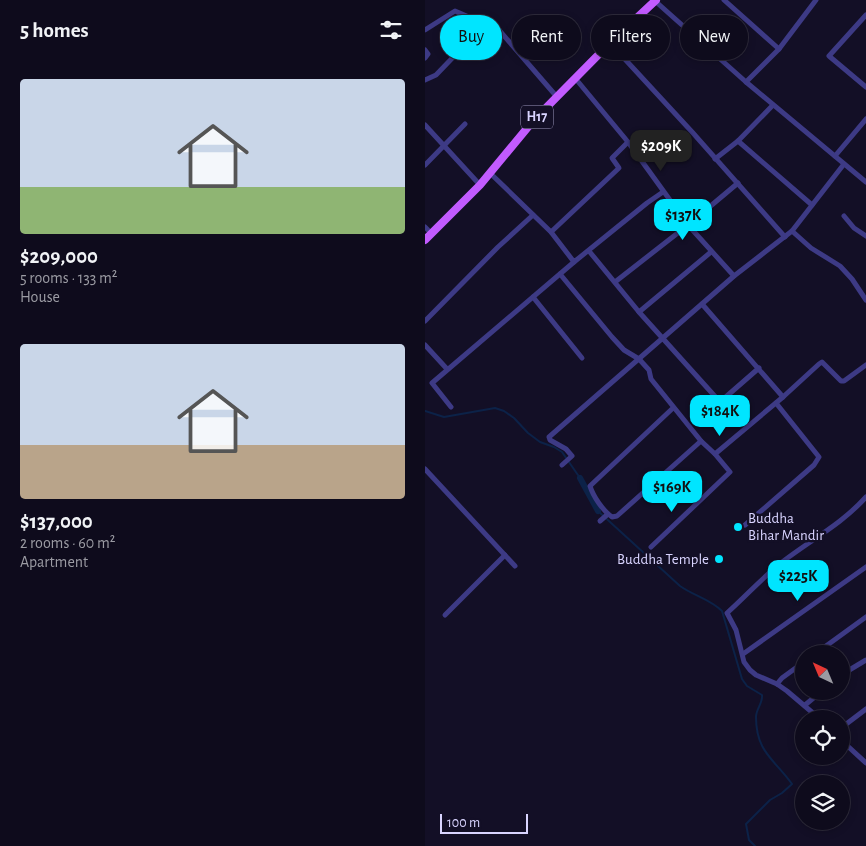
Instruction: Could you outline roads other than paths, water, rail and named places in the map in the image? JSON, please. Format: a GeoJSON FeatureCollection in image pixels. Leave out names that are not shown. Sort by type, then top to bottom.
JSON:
{"type":"FeatureCollection","features":[{"type":"Feature","properties":{"kind":"main road","name":"H17"},"geometry":{"type":"LineString","coordinates":[[641,15],[656,1]]}},
{"type":"Feature","properties":{"kind":"main road","name":"H17"},"geometry":{"type":"LineString","coordinates":[[425,240],[480,185],[533,121],[593,60]]}},
{"type":"Feature","properties":{"kind":"street"},"geometry":{"type":"LineString","coordinates":[[724,0],[779,49]]}},
{"type":"Feature","properties":{"kind":"street"},"geometry":{"type":"LineString","coordinates":[[746,82],[779,49],[816,0]]}},
{"type":"Feature","properties":{"kind":"street"},"geometry":{"type":"LineString","coordinates":[[656,1],[746,82],[866,182]]}},
{"type":"Feature","properties":{"kind":"street"},"geometry":{"type":"LineString","coordinates":[[449,15],[455,11],[464,15]]}},
{"type":"Feature","properties":{"kind":"street"},"geometry":{"type":"LineString","coordinates":[[866,15],[829,56],[866,87]]}},
{"type":"Feature","properties":{"kind":"street"},"geometry":{"type":"LineString","coordinates":[[425,30],[440,20]]}},
{"type":"Feature","properties":{"kind":"street"},"geometry":{"type":"LineString","coordinates":[[502,33],[557,97]]}},
{"type":"Feature","properties":{"kind":"street"},"geometry":{"type":"LineString","coordinates":[[425,50],[428,54],[425,58]]}},
{"type":"Feature","properties":{"kind":"street"},"geometry":{"type":"LineString","coordinates":[[425,80],[435,75],[450,60]]}},
{"type":"Feature","properties":{"kind":"street"},"geometry":{"type":"LineString","coordinates":[[625,60],[785,237]]}},
{"type":"Feature","properties":{"kind":"street"},"geometry":{"type":"LineString","coordinates":[[575,78],[627,142],[688,225],[734,276]]}},
{"type":"Feature","properties":{"kind":"street"},"geometry":{"type":"LineString","coordinates":[[715,159],[738,141],[773,105]]}},
{"type":"Feature","properties":{"kind":"street"},"geometry":{"type":"LineString","coordinates":[[835,156],[866,119]]}},
{"type":"Feature","properties":{"kind":"street"},"geometry":{"type":"LineString","coordinates":[[425,165],[465,124]]}},
{"type":"Feature","properties":{"kind":"street"},"geometry":{"type":"LineString","coordinates":[[425,125],[480,185]]}},
{"type":"Feature","properties":{"kind":"street"},"geometry":{"type":"LineString","coordinates":[[738,141],[813,205]]}},
{"type":"Feature","properties":{"kind":"street"},"geometry":{"type":"LineString","coordinates":[[551,232],[619,168],[612,158],[627,142]]}},
{"type":"Feature","properties":{"kind":"street"},"geometry":{"type":"LineString","coordinates":[[562,465],[572,456],[566,449],[550,440],[549,437],[734,276],[792,231],[844,164]]}},
{"type":"Feature","properties":{"kind":"street"},"geometry":{"type":"LineString","coordinates":[[490,174],[551,232],[575,262]]}},
{"type":"Feature","properties":{"kind":"street"},"geometry":{"type":"LineString","coordinates":[[615,282],[738,184]]}},
{"type":"Feature","properties":{"kind":"street"},"geometry":{"type":"LineString","coordinates":[[451,407],[432,383],[560,274],[663,192]]}},
{"type":"Feature","properties":{"kind":"street"},"geometry":{"type":"LineString","coordinates":[[425,321],[498,247],[533,215]]}},
{"type":"Feature","properties":{"kind":"street"},"geometry":{"type":"LineString","coordinates":[[844,216],[854,228],[866,236]]}},
{"type":"Feature","properties":{"kind":"street"},"geometry":{"type":"LineString","coordinates":[[425,227],[431,233]]}},
{"type":"Feature","properties":{"kind":"street"},"geometry":{"type":"LineString","coordinates":[[792,231],[811,248],[841,266],[866,300]]}},
{"type":"Feature","properties":{"kind":"street"},"geometry":{"type":"LineString","coordinates":[[589,251],[639,312],[720,402],[759,368]]}},
{"type":"Feature","properties":{"kind":"street"},"geometry":{"type":"LineString","coordinates":[[639,312],[711,252]]}},
{"type":"Feature","properties":{"kind":"street"},"geometry":{"type":"LineString","coordinates":[[560,274],[624,350],[639,359],[649,370],[651,379],[673,408],[730,472],[651,547]]}},
{"type":"Feature","properties":{"kind":"street"},"geometry":{"type":"LineString","coordinates":[[533,297],[582,358]]}},
{"type":"Feature","properties":{"kind":"street"},"geometry":{"type":"LineString","coordinates":[[702,304],[783,398]]}},
{"type":"Feature","properties":{"kind":"street"},"geometry":{"type":"LineString","coordinates":[[425,345],[447,369]]}},
{"type":"Feature","properties":{"kind":"street"},"geometry":{"type":"LineString","coordinates":[[715,454],[783,398],[822,362],[841,381],[844,381],[866,365]]}},
{"type":"Feature","properties":{"kind":"street"},"geometry":{"type":"LineString","coordinates":[[745,525],[814,465],[819,457],[776,403]]}},
{"type":"Feature","properties":{"kind":"street"},"geometry":{"type":"LineString","coordinates":[[673,408],[590,486],[608,514],[612,517],[617,516],[701,441]]}},
{"type":"Feature","properties":{"kind":"street"},"geometry":{"type":"LineString","coordinates":[[425,469],[515,566]]}},
{"type":"Feature","properties":{"kind":"street"},"geometry":{"type":"LineString","coordinates":[[810,710],[777,684],[756,676],[744,662],[736,630],[727,613],[779,565],[845,518],[866,497]]}},
{"type":"Feature","properties":{"kind":"street"},"geometry":{"type":"LineString","coordinates":[[599,521],[608,514]]}},
{"type":"Feature","properties":{"kind":"street"},"geometry":{"type":"LineString","coordinates":[[445,615],[505,555]]}},
{"type":"Feature","properties":{"kind":"street"},"geometry":{"type":"LineString","coordinates":[[743,654],[866,567]]}},
{"type":"Feature","properties":{"kind":"street"},"geometry":{"type":"LineString","coordinates":[[827,645],[866,617]]}},
{"type":"Feature","properties":{"kind":"street"},"geometry":{"type":"LineString","coordinates":[[850,670],[866,660]]}},
{"type":"Feature","properties":{"kind":"street"},"geometry":{"type":"LineString","coordinates":[[777,684],[781,678],[795,668]]}},
{"type":"Feature","properties":{"kind":"street"},"geometry":{"type":"LineString","coordinates":[[805,705],[811,700]]}},
{"type":"Feature","properties":{"kind":"street"},"geometry":{"type":"LineString","coordinates":[[850,721],[866,709]]}},
{"type":"Feature","properties":{"kind":"street"},"geometry":{"type":"LineString","coordinates":[[850,748],[866,763]]}},
{"type":"Feature","properties":{"kind":"waterway"},"geometry":{"type":"LineString","coordinates":[[425,411],[444,417],[495,408],[504,411],[540,442],[562,452],[580,478]]}},
{"type":"Feature","properties":{"kind":"waterway"},"geometry":{"type":"LineString","coordinates":[[580,478],[598,511]]}},
{"type":"Feature","properties":{"kind":"waterway"},"geometry":{"type":"LineString","coordinates":[[598,511],[680,586],[712,603],[722,611],[742,679],[747,686],[762,695],[756,717],[759,739],[767,754],[792,784],[770,800],[746,824],[749,840],[755,846]]}},
{"type":"Feature","properties":{"kind":"place","name":"Buddha Bihar Mandir"},"geometry":{"type":"Point","coordinates":[738,527]}},
{"type":"Feature","properties":{"kind":"place","name":"Buddha Temple"},"geometry":{"type":"Point","coordinates":[719,559]}}]}
